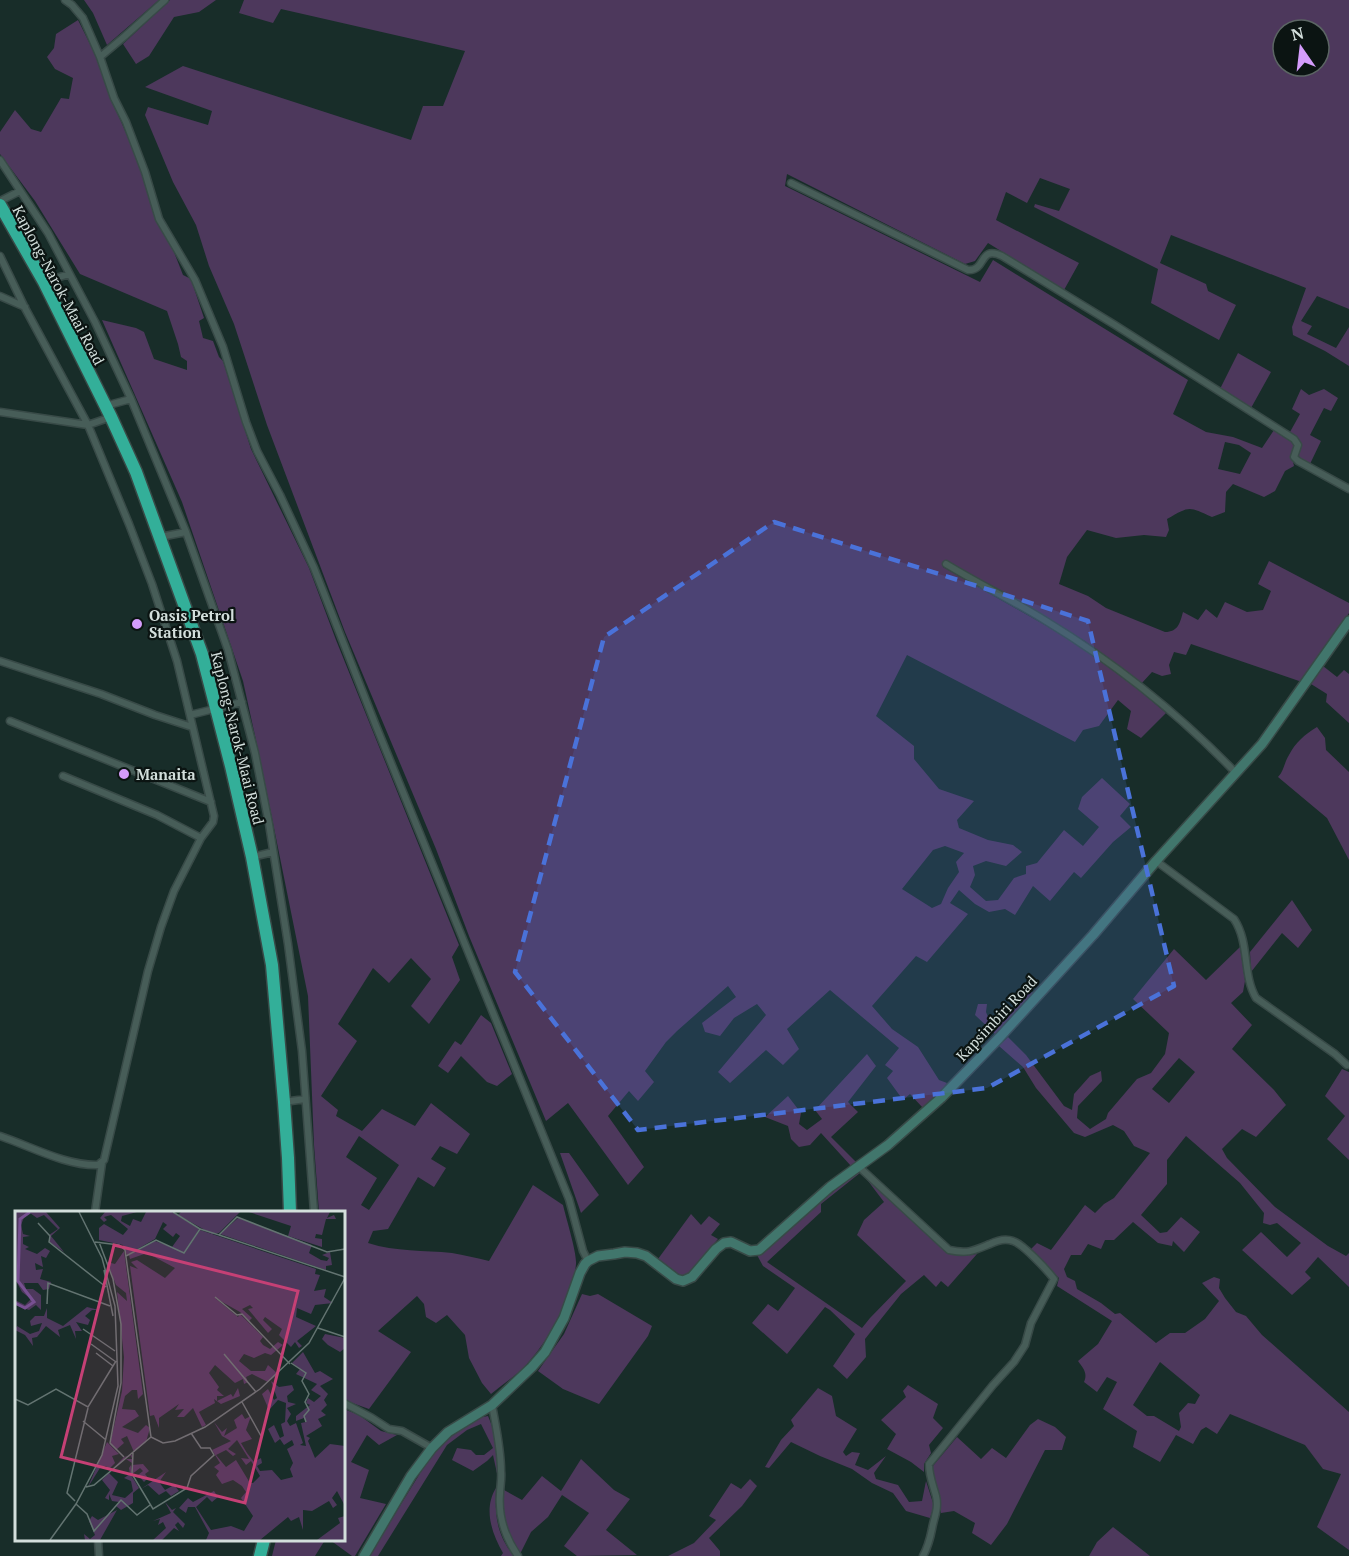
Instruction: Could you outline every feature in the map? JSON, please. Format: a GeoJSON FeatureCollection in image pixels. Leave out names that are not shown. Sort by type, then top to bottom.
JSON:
{"type":"FeatureCollection","features":[{"type":"Feature","properties":{"kind":"highway","name":"Kaplong-Narok-Maai Road"},"geometry":{"type":"LineString","coordinates":[[0,203],[44,282],[136,472],[202,654],[252,857],[272,965],[284,1102],[290,1211]]}},
{"type":"Feature","properties":{"kind":"highway"},"geometry":{"type":"LineString","coordinates":[[260,1556],[264,1541]]}},
{"type":"Feature","properties":{"kind":"street"},"geometry":{"type":"LineString","coordinates":[[65,0],[83,18],[145,172],[159,219],[195,280],[223,348],[257,451],[314,568],[569,1199],[583,1251],[588,1261],[580,1273],[564,1318],[545,1352],[492,1405],[448,1432],[432,1448],[411,1476],[364,1556]]}},
{"type":"Feature","properties":{"kind":"street"},"geometry":{"type":"LineString","coordinates":[[100,57],[165,0]]}},
{"type":"Feature","properties":{"kind":"street"},"geometry":{"type":"LineString","coordinates":[[0,160],[48,233],[95,321],[131,399],[186,532],[222,630],[257,763],[273,852],[296,1000],[314,1211]]}},
{"type":"Feature","properties":{"kind":"street"},"geometry":{"type":"LineString","coordinates":[[790,183],[968,270],[979,267],[989,253],[994,252],[1002,256],[1294,439],[1298,445],[1294,457],[1298,461],[1349,489]]}},
{"type":"Feature","properties":{"kind":"street"},"geometry":{"type":"LineString","coordinates":[[0,203],[20,191]]}},
{"type":"Feature","properties":{"kind":"street"},"geometry":{"type":"LineString","coordinates":[[0,256],[25,308],[88,425],[152,584],[177,661],[214,816],[213,822],[201,838],[174,891],[158,935],[102,1163],[94,1211]]}},
{"type":"Feature","properties":{"kind":"street"},"geometry":{"type":"LineString","coordinates":[[44,282],[69,274]]}},
{"type":"Feature","properties":{"kind":"street"},"geometry":{"type":"LineString","coordinates":[[0,296],[25,308]]}},
{"type":"Feature","properties":{"kind":"street"},"geometry":{"type":"LineString","coordinates":[[0,412],[88,425],[131,399]]}},
{"type":"Feature","properties":{"kind":"street"},"geometry":{"type":"LineString","coordinates":[[160,537],[186,532]]}},
{"type":"Feature","properties":{"kind":"street"},"geometry":{"type":"LineString","coordinates":[[946,564],[1045,620],[1125,674],[1210,745],[1236,772]]}},
{"type":"Feature","properties":{"kind":"street","name":"Kapsimbiri Road"},"geometry":{"type":"LineString","coordinates":[[588,1261],[597,1256],[625,1252],[637,1253],[646,1256],[676,1279],[683,1281],[688,1279],[724,1243],[731,1242],[750,1251],[759,1250],[830,1187],[888,1145],[941,1098],[999,1038],[1262,744],[1349,621]]}},
{"type":"Feature","properties":{"kind":"street"},"geometry":{"type":"LineString","coordinates":[[0,661],[192,727]]}},
{"type":"Feature","properties":{"kind":"street"},"geometry":{"type":"LineString","coordinates":[[190,715],[242,702]]}},
{"type":"Feature","properties":{"kind":"street"},"geometry":{"type":"LineString","coordinates":[[10,720],[211,802]]}},
{"type":"Feature","properties":{"kind":"street"},"geometry":{"type":"LineString","coordinates":[[63,776],[157,815],[201,838]]}},
{"type":"Feature","properties":{"kind":"street"},"geometry":{"type":"LineString","coordinates":[[252,857],[273,852]]}},
{"type":"Feature","properties":{"kind":"street"},"geometry":{"type":"LineString","coordinates":[[1156,861],[1234,919],[1242,935],[1250,988],[1256,998],[1347,1065]]}},
{"type":"Feature","properties":{"kind":"street"},"geometry":{"type":"LineString","coordinates":[[284,1102],[305,1100]]}},
{"type":"Feature","properties":{"kind":"street"},"geometry":{"type":"LineString","coordinates":[[0,1136],[71,1161],[88,1165],[102,1163]]}},
{"type":"Feature","properties":{"kind":"street"},"geometry":{"type":"LineString","coordinates":[[858,1166],[949,1250],[972,1251],[998,1241],[1012,1240],[1054,1279],[1031,1323],[1025,1345],[1014,1362],[929,1464],[929,1473],[936,1495],[937,1512],[930,1542],[923,1556]]}},
{"type":"Feature","properties":{"kind":"street"},"geometry":{"type":"LineString","coordinates":[[345,1404],[389,1429],[402,1431],[432,1448]]}},
{"type":"Feature","properties":{"kind":"street"},"geometry":{"type":"LineString","coordinates":[[492,1405],[501,1459],[502,1525],[508,1541],[518,1556]]}},
{"type":"Feature","properties":{"kind":"street"},"geometry":{"type":"LineString","coordinates":[[98,1541],[99,1556]]}},
{"type":"Feature","properties":{"kind":"highlighted area"},"geometry":{"type":"Polygon","coordinates":[[[774,522],[1088,621],[1174,986],[987,1088],[638,1130],[515,972],[604,637],[774,522]]]}},
{"type":"Feature","properties":{"kind":"shaded area"},"geometry":{"type":"Polygon","coordinates":[[[84,0],[159,0],[107,45],[93,13],[84,0]]]}},
{"type":"Feature","properties":{"kind":"shaded area"},"geometry":{"type":"Polygon","coordinates":[[[170,0],[216,0],[199,12],[174,17],[149,56],[136,64],[123,44],[170,0]]]}},
{"type":"Feature","properties":{"kind":"shaded area"},"geometry":{"type":"Polygon","coordinates":[[[244,0],[1349,0],[1349,309],[1317,296],[1301,321],[1312,326],[1307,334],[1336,348],[1349,327],[1349,366],[1293,335],[1292,327],[1306,288],[1171,235],[1160,263],[1206,284],[1208,291],[1236,305],[1219,340],[1151,303],[1158,269],[1034,207],[1035,204],[1059,211],[1070,189],[1040,178],[1027,203],[1006,192],[996,220],[1079,263],[1064,290],[988,243],[975,261],[965,264],[787,174],[785,186],[980,282],[993,260],[1188,380],[1173,414],[1206,432],[1233,437],[1262,448],[1274,430],[1295,446],[1292,457],[1294,466],[1285,471],[1275,491],[1264,497],[1233,484],[1226,492],[1225,512],[1212,517],[1193,509],[1180,512],[1167,519],[1169,530],[1166,537],[1144,535],[1116,538],[1087,530],[1067,557],[1059,584],[1088,596],[1106,608],[1165,632],[1176,629],[1183,612],[1198,620],[1206,609],[1217,618],[1225,602],[1247,612],[1263,610],[1271,591],[1258,584],[1269,561],[1349,603],[1349,613],[1302,682],[1191,644],[1186,655],[1174,652],[1169,665],[1171,674],[1162,676],[1152,672],[1141,684],[1085,641],[946,561],[943,567],[1073,641],[1138,689],[1166,713],[1141,738],[1127,729],[1131,711],[1118,700],[1099,726],[1083,730],[1075,742],[907,655],[876,716],[914,746],[914,759],[939,789],[974,801],[957,820],[959,828],[988,840],[1013,845],[1022,852],[1006,866],[986,861],[973,866],[975,875],[970,887],[986,901],[998,900],[1014,878],[1026,874],[1026,866],[1037,863],[1064,830],[1083,846],[1099,827],[1078,809],[1082,797],[1102,778],[1130,804],[1120,816],[1131,827],[1113,842],[1081,878],[1074,872],[1050,901],[1033,886],[1015,915],[1005,909],[989,912],[975,904],[959,890],[950,903],[968,914],[927,962],[916,956],[872,1006],[892,1029],[918,1047],[939,1080],[947,1083],[923,1108],[910,1094],[903,1100],[887,1078],[893,1071],[885,1065],[899,1048],[830,990],[787,1029],[799,1049],[783,1065],[766,1050],[730,1083],[718,1072],[766,1015],[757,1004],[734,1018],[720,1036],[705,1032],[702,1023],[736,997],[728,986],[666,1042],[645,1071],[654,1082],[638,1101],[629,1091],[608,1116],[644,1167],[628,1185],[568,1103],[546,1121],[345,632],[267,425],[234,324],[209,266],[196,225],[173,182],[145,115],[148,107],[208,125],[212,111],[145,87],[183,66],[411,140],[423,106],[443,106],[465,51],[281,9],[273,23],[239,13],[244,0]],[[1225,442],[1218,469],[1240,474],[1251,453],[1239,445],[1225,442]],[[945,846],[933,850],[902,889],[932,908],[941,904],[959,872],[956,862],[964,853],[945,846]]]}},
{"type":"Feature","properties":{"kind":"shaded area"},"geometry":{"type":"Polygon","coordinates":[[[78,20],[95,54],[109,94],[137,158],[156,219],[174,252],[183,275],[191,279],[204,318],[199,321],[203,338],[213,341],[223,361],[251,449],[309,568],[459,945],[452,957],[460,980],[429,1024],[411,1006],[431,979],[411,958],[389,983],[373,968],[338,1024],[357,1041],[321,1096],[338,1110],[336,1116],[362,1131],[382,1109],[415,1126],[431,1103],[470,1134],[457,1154],[440,1146],[431,1159],[446,1168],[434,1187],[418,1177],[388,1229],[373,1231],[368,1243],[400,1249],[452,1253],[489,1261],[533,1185],[563,1205],[576,1259],[574,1277],[565,1304],[544,1343],[527,1364],[491,1394],[482,1383],[469,1358],[465,1335],[447,1315],[436,1323],[426,1317],[424,1304],[417,1296],[378,1331],[411,1352],[369,1409],[345,1400],[345,1211],[319,1211],[308,996],[243,681],[182,502],[102,320],[144,332],[154,359],[187,370],[187,361],[181,357],[167,311],[80,274],[35,201],[0,154],[0,132],[15,110],[31,129],[41,132],[61,98],[69,99],[73,78],[55,69],[47,57],[54,48],[56,34],[78,20]],[[359,1136],[346,1157],[377,1178],[361,1205],[369,1210],[399,1165],[359,1136]]]}},
{"type":"Feature","properties":{"kind":"shaded area"},"geometry":{"type":"Polygon","coordinates":[[[1238,353],[1271,372],[1251,408],[1220,389],[1238,353]]]}},
{"type":"Feature","properties":{"kind":"shaded area"},"geometry":{"type":"Polygon","coordinates":[[[1301,389],[1309,395],[1324,389],[1338,398],[1331,411],[1324,408],[1310,435],[1321,441],[1310,464],[1298,455],[1300,441],[1290,432],[1300,414],[1292,409],[1301,389]]]}},
{"type":"Feature","properties":{"kind":"shaded area"},"geometry":{"type":"Polygon","coordinates":[[[1323,666],[1337,677],[1344,670],[1349,674],[1349,723],[1326,702],[1327,694],[1311,684],[1323,666]]]}},
{"type":"Feature","properties":{"kind":"shaded area"},"geometry":{"type":"Polygon","coordinates":[[[1317,727],[1325,738],[1326,750],[1349,772],[1349,860],[1327,818],[1278,777],[1294,747],[1317,727]]]}},
{"type":"Feature","properties":{"kind":"shaded area"},"geometry":{"type":"Polygon","coordinates":[[[1292,900],[1312,930],[1298,948],[1282,933],[1251,972],[1250,952],[1292,900]]]}},
{"type":"Feature","properties":{"kind":"shaded area"},"geometry":{"type":"Polygon","coordinates":[[[1240,947],[1245,981],[1243,992],[1231,1003],[1252,1025],[1232,1049],[1286,1105],[1256,1137],[1242,1129],[1222,1149],[1227,1158],[1275,1207],[1328,1246],[1346,1256],[1349,1253],[1349,1287],[1318,1257],[1305,1272],[1311,1278],[1292,1295],[1242,1250],[1261,1232],[1287,1257],[1301,1243],[1277,1223],[1270,1225],[1263,1223],[1264,1213],[1240,1183],[1186,1136],[1167,1160],[1167,1184],[1141,1215],[1160,1233],[1167,1232],[1181,1217],[1200,1232],[1184,1252],[1173,1241],[1172,1246],[1158,1243],[1133,1222],[1114,1240],[1105,1240],[1101,1249],[1088,1244],[1081,1255],[1071,1255],[1064,1269],[1067,1277],[1075,1281],[1077,1289],[1115,1314],[1120,1313],[1156,1343],[1170,1333],[1185,1333],[1205,1319],[1219,1301],[1202,1283],[1214,1277],[1220,1279],[1219,1288],[1236,1312],[1246,1316],[1262,1335],[1349,1412],[1349,1550],[1317,1527],[1341,1474],[1323,1469],[1305,1445],[1230,1414],[1217,1434],[1206,1427],[1201,1430],[1193,1444],[1176,1435],[1160,1462],[1133,1447],[1137,1431],[1103,1409],[1117,1382],[1107,1377],[1097,1392],[1084,1382],[1085,1373],[1078,1361],[1098,1344],[1112,1321],[1057,1286],[1059,1278],[1030,1250],[1037,1243],[1051,1250],[1085,1205],[1095,1213],[1114,1198],[1150,1153],[1134,1146],[1124,1131],[1113,1125],[1085,1137],[1074,1133],[1036,1088],[1023,1067],[999,1046],[1008,1037],[1026,1055],[1064,1106],[1072,1110],[1074,1094],[1090,1076],[1101,1071],[1102,1081],[1078,1106],[1077,1118],[1090,1129],[1106,1119],[1108,1113],[1137,1079],[1151,1073],[1165,1054],[1169,1033],[1133,999],[1174,949],[1206,980],[1240,947]],[[1179,1058],[1152,1089],[1169,1103],[1195,1072],[1179,1058]],[[1160,1362],[1133,1405],[1147,1416],[1154,1416],[1179,1431],[1181,1427],[1179,1413],[1188,1403],[1195,1404],[1200,1395],[1160,1362]]]}},
{"type":"Feature","properties":{"kind":"shaded area"},"geometry":{"type":"Polygon","coordinates":[[[1035,992],[995,1034],[975,1015],[978,1004],[987,1004],[986,1012],[990,1022],[997,1025],[1016,1008],[1027,993],[1035,992]]]}},
{"type":"Feature","properties":{"kind":"shaded area"},"geometry":{"type":"Polygon","coordinates":[[[481,1015],[491,1023],[512,1074],[497,1086],[487,1082],[461,1056],[448,1073],[438,1066],[455,1041],[461,1045],[481,1015]]]}},
{"type":"Feature","properties":{"kind":"shaded area"},"geometry":{"type":"Polygon","coordinates":[[[867,1054],[876,1066],[848,1102],[858,1112],[831,1137],[856,1162],[851,1166],[821,1133],[810,1145],[799,1147],[791,1139],[788,1126],[765,1117],[788,1096],[801,1113],[799,1124],[807,1130],[822,1119],[815,1110],[867,1054]]]}},
{"type":"Feature","properties":{"kind":"shaded area"},"geometry":{"type":"Polygon","coordinates":[[[1342,1069],[1349,1072],[1349,1160],[1327,1139],[1345,1116],[1325,1096],[1342,1069]]]}},
{"type":"Feature","properties":{"kind":"shaded area"},"geometry":{"type":"Polygon","coordinates":[[[560,1153],[569,1153],[599,1195],[581,1213],[560,1153]]]}},
{"type":"Feature","properties":{"kind":"shaded area"},"geometry":{"type":"Polygon","coordinates":[[[858,1171],[860,1173],[821,1204],[821,1212],[767,1262],[862,1328],[906,1281],[857,1235],[864,1220],[884,1202],[865,1177],[947,1252],[959,1256],[977,1254],[948,1287],[941,1281],[936,1287],[924,1275],[901,1294],[865,1339],[866,1357],[847,1379],[833,1366],[855,1334],[825,1307],[787,1354],[752,1323],[768,1304],[778,1311],[795,1288],[763,1266],[757,1255],[858,1171]]]}},
{"type":"Feature","properties":{"kind":"shaded area"},"geometry":{"type":"Polygon","coordinates":[[[691,1214],[701,1225],[709,1216],[720,1224],[711,1235],[718,1239],[687,1275],[680,1275],[658,1259],[691,1214]]]}},
{"type":"Feature","properties":{"kind":"shaded area"},"geometry":{"type":"Polygon","coordinates":[[[582,1294],[590,1296],[598,1294],[652,1326],[648,1336],[599,1404],[563,1389],[538,1371],[564,1334],[582,1294]]]}},
{"type":"Feature","properties":{"kind":"shaded area"},"geometry":{"type":"Polygon","coordinates":[[[908,1385],[938,1404],[933,1418],[943,1428],[929,1445],[931,1453],[924,1464],[924,1472],[887,1449],[896,1434],[881,1420],[906,1397],[903,1391],[908,1385]]]}},
{"type":"Feature","properties":{"kind":"shaded area"},"geometry":{"type":"Polygon","coordinates":[[[818,1388],[832,1396],[836,1416],[857,1429],[843,1452],[846,1456],[852,1452],[860,1453],[855,1465],[868,1470],[886,1456],[874,1473],[876,1479],[898,1485],[909,1502],[922,1501],[926,1481],[934,1506],[930,1518],[906,1511],[893,1493],[872,1483],[852,1469],[791,1442],[769,1468],[765,1467],[781,1440],[794,1426],[791,1420],[818,1388]]]}},
{"type":"Feature","properties":{"kind":"shaded area"},"geometry":{"type":"Polygon","coordinates":[[[345,1409],[359,1415],[381,1431],[397,1435],[379,1445],[367,1435],[351,1462],[369,1470],[360,1498],[386,1504],[355,1556],[331,1541],[345,1541],[345,1409]]]}},
{"type":"Feature","properties":{"kind":"shaded area"},"geometry":{"type":"Polygon","coordinates":[[[488,1416],[497,1447],[498,1478],[493,1455],[473,1471],[452,1460],[457,1448],[471,1450],[476,1455],[484,1455],[493,1448],[481,1424],[467,1430],[447,1445],[378,1556],[369,1556],[435,1449],[460,1426],[488,1416]]]}},
{"type":"Feature","properties":{"kind":"shaded area"},"geometry":{"type":"Polygon","coordinates":[[[1038,1419],[1055,1427],[1066,1437],[1062,1450],[1045,1450],[1007,1524],[991,1545],[972,1533],[975,1523],[954,1511],[941,1513],[941,1503],[932,1478],[932,1467],[957,1437],[981,1459],[992,1448],[1006,1458],[1030,1425],[1038,1419]]]}},
{"type":"Feature","properties":{"kind":"shaded area"},"geometry":{"type":"Polygon","coordinates":[[[581,1459],[614,1490],[630,1499],[606,1530],[637,1555],[577,1556],[564,1546],[589,1513],[562,1495],[548,1517],[531,1532],[520,1554],[505,1524],[504,1490],[522,1500],[542,1476],[561,1491],[581,1459]]]}},
{"type":"Feature","properties":{"kind":"shaded area"},"geometry":{"type":"Polygon","coordinates":[[[750,1479],[757,1486],[742,1506],[709,1538],[720,1551],[720,1556],[668,1556],[694,1543],[716,1520],[709,1516],[731,1483],[741,1489],[750,1479]]]}},
{"type":"Feature","properties":{"kind":"shaded area"},"geometry":{"type":"Polygon","coordinates":[[[496,1488],[500,1532],[514,1556],[501,1556],[503,1553],[490,1521],[490,1504],[496,1488]]]}},
{"type":"Feature","properties":{"kind":"shaded area"},"geometry":{"type":"Polygon","coordinates":[[[1113,1527],[1150,1556],[1089,1556],[1097,1542],[1113,1527]]]}},
{"type":"Feature","properties":{"kind":"shaded area"},"geometry":{"type":"Polygon","coordinates":[[[276,1541],[324,1541],[315,1556],[272,1556],[276,1541]]]}},
{"type":"Feature","properties":{"kind":"place","name":"Oasis Petrol Station"},"geometry":{"type":"Point","coordinates":[137,624]}},
{"type":"Feature","properties":{"kind":"place","name":"Manaita"},"geometry":{"type":"Point","coordinates":[124,774]}}]}
